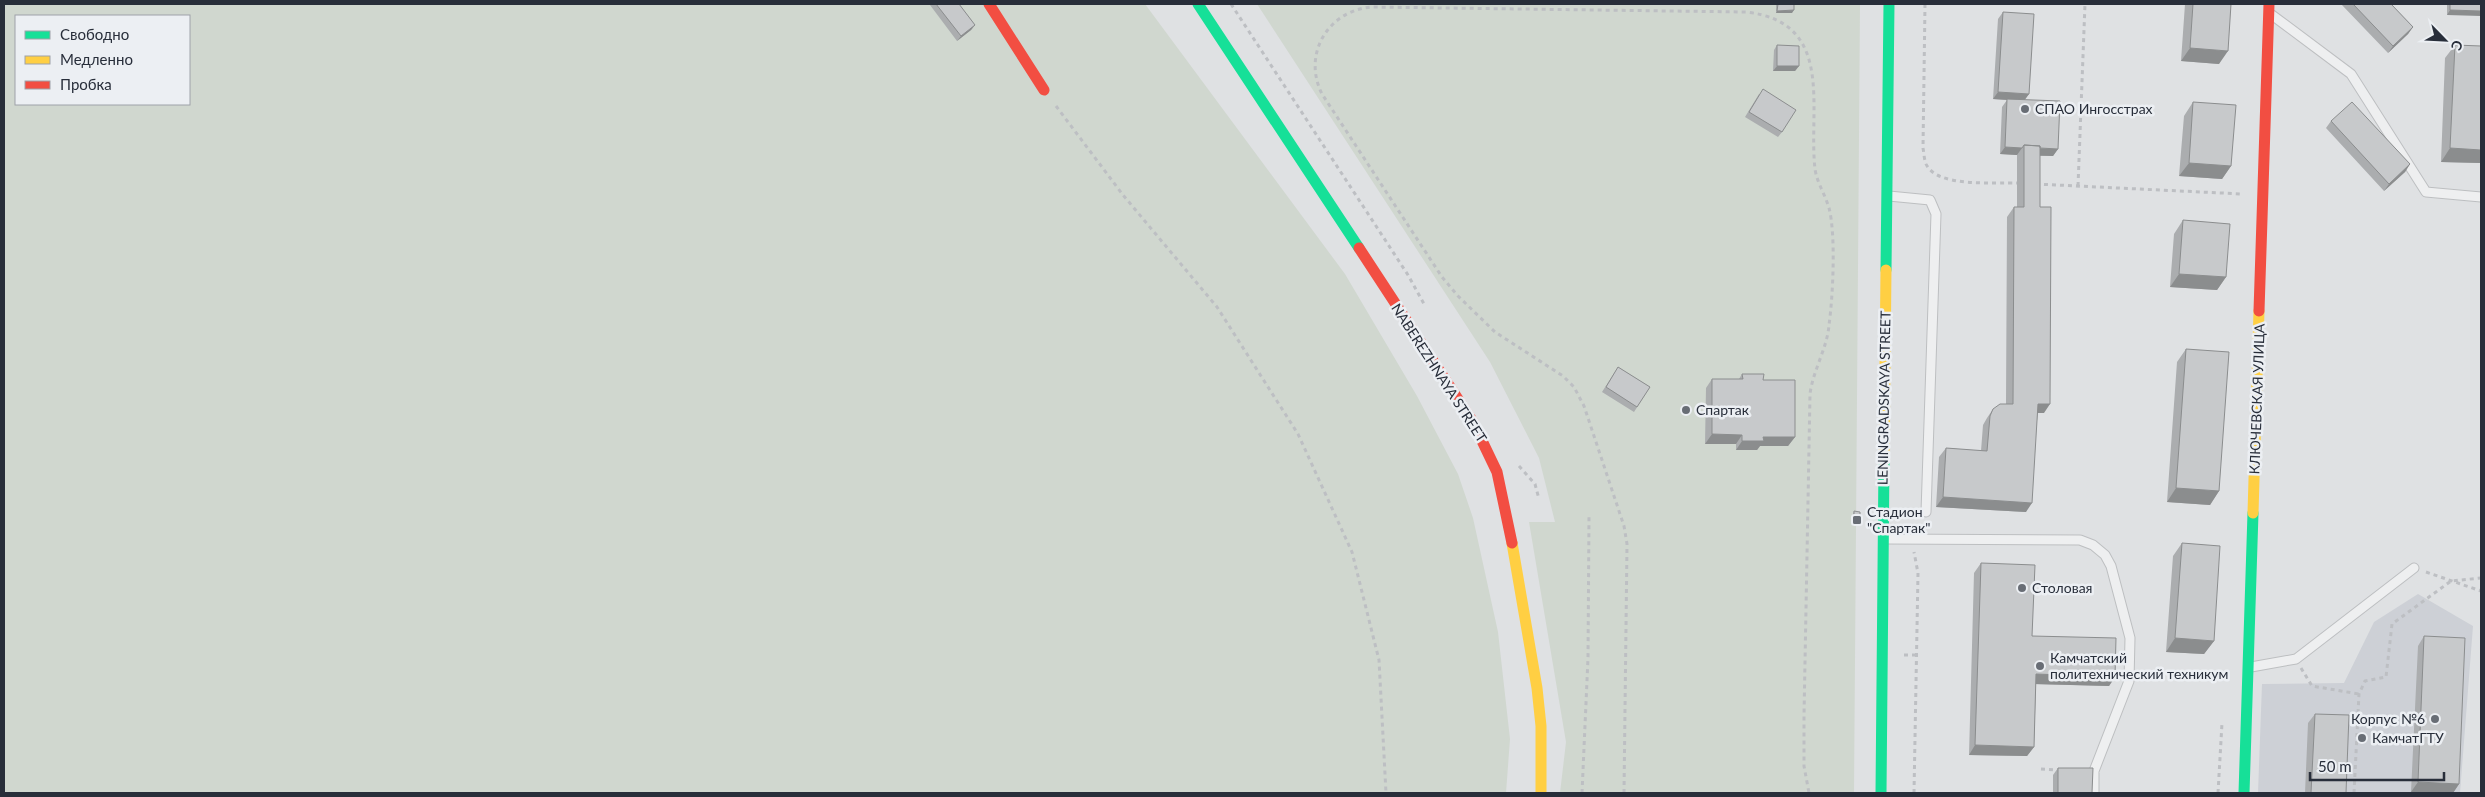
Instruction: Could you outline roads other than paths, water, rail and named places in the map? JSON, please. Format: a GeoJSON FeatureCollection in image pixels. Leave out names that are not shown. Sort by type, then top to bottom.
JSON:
{"type":"FeatureCollection","features":[{"type":"Feature","properties":{"kind":"main road"},"geometry":{"type":"LineString","coordinates":[[989,4],[1044,90]]}},
{"type":"Feature","properties":{"kind":"main road","name":"NABEREZHNAYA STREET"},"geometry":{"type":"LineString","coordinates":[[1198,4],[1463,406],[1491,454],[1507,512],[1537,688],[1542,736],[1541,793]]}},
{"type":"Feature","properties":{"kind":"main road","name":"LENINGRADSKAYA STREET"},"geometry":{"type":"LineString","coordinates":[[1881,793],[1882,539],[1889,4]]}},
{"type":"Feature","properties":{"kind":"main road","name":"КЛЮЧЕВСКАЯ УЛИЦА"},"geometry":{"type":"LineString","coordinates":[[2244,793],[2269,8]]}},
{"type":"Feature","properties":{"kind":"lane"},"geometry":{"type":"LineString","coordinates":[[2269,8],[2351,74],[2426,192],[2481,197]]}},
{"type":"Feature","properties":{"kind":"lane"},"geometry":{"type":"LineString","coordinates":[[1887,196],[1930,200],[1936,214],[1926,512]]}},
{"type":"Feature","properties":{"kind":"lane"},"geometry":{"type":"LineString","coordinates":[[1882,539],[2080,540],[2094,545],[2105,555],[2111,566],[2130,638],[2129,682],[2094,770],[2094,793]]}},
{"type":"Feature","properties":{"kind":"lane"},"geometry":{"type":"LineString","coordinates":[[2248,667],[2296,659],[2414,568]]}},
{"type":"Feature","properties":{"kind":"place","name":"СПАО Ингосстрах"},"geometry":{"type":"Point","coordinates":[2025,109]}},
{"type":"Feature","properties":{"kind":"place","name":"Спартак"},"geometry":{"type":"Point","coordinates":[1686,410]}},
{"type":"Feature","properties":{"kind":"place","name":"Стадион \"Спартак\""},"geometry":{"type":"Point","coordinates":[1857,520]}},
{"type":"Feature","properties":{"kind":"place","name":"Столовая"},"geometry":{"type":"Point","coordinates":[2022,588]}},
{"type":"Feature","properties":{"kind":"place","name":"Камчатский политехнический техникум"},"geometry":{"type":"Point","coordinates":[2040,666]}},
{"type":"Feature","properties":{"kind":"place","name":"Корпус №6"},"geometry":{"type":"Point","coordinates":[2435,719]}},
{"type":"Feature","properties":{"kind":"place","name":"КамчатГТУ"},"geometry":{"type":"Point","coordinates":[2362,738]}}]}
